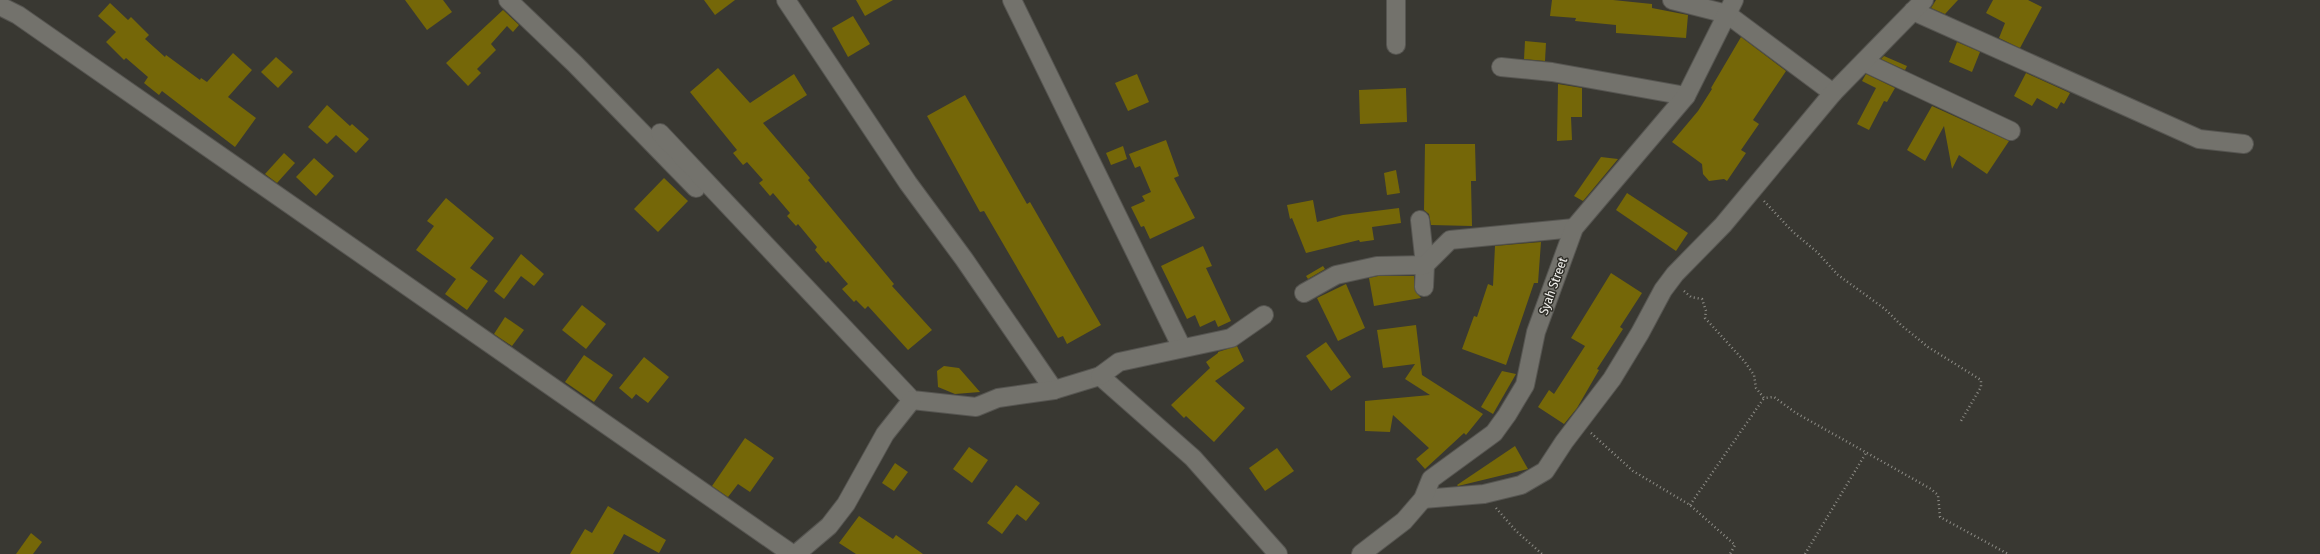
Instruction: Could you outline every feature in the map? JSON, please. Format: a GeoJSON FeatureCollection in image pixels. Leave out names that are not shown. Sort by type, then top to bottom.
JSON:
{"type":"FeatureCollection","features":[{"type":"Feature","properties":{"kind":"street"},"geometry":{"type":"LineString","coordinates":[[508,0],[575,64],[696,188]]}},
{"type":"Feature","properties":{"kind":"street"},"geometry":{"type":"LineString","coordinates":[[786,0],[908,183],[964,259],[1054,390]]}},
{"type":"Feature","properties":{"kind":"street"},"geometry":{"type":"LineString","coordinates":[[1012,0],[1182,348]]}},
{"type":"Feature","properties":{"kind":"street"},"geometry":{"type":"LineString","coordinates":[[1396,0],[1396,45]]}},
{"type":"Feature","properties":{"kind":"street"},"geometry":{"type":"LineString","coordinates":[[1672,0],[1730,7],[1833,93]]}},
{"type":"Feature","properties":{"kind":"street"},"geometry":{"type":"LineString","coordinates":[[0,6],[24,20],[792,554]]}},
{"type":"Feature","properties":{"kind":"street"},"geometry":{"type":"LineString","coordinates":[[1423,499],[1484,494],[1521,484],[1545,471],[1578,422],[1612,379],[1640,333],[1663,290],[1675,274],[1724,224],[1833,93],[1918,6],[2199,139],[2244,144]]}},
{"type":"Feature","properties":{"kind":"street","name":"Syah Street"},"geometry":{"type":"LineString","coordinates":[[1361,554],[1404,521],[1423,499],[1431,479],[1494,433],[1524,385],[1536,332],[1574,228],[1686,96],[1730,7]]}},
{"type":"Feature","properties":{"kind":"street"},"geometry":{"type":"LineString","coordinates":[[1864,62],[2011,131]]}},
{"type":"Feature","properties":{"kind":"street"},"geometry":{"type":"LineString","coordinates":[[1502,67],[1552,72],[1686,96]]}},
{"type":"Feature","properties":{"kind":"street"},"geometry":{"type":"LineString","coordinates":[[660,133],[912,400],[976,407],[998,398],[1054,390],[1100,376],[1119,362],[1230,338],[1264,315]]}},
{"type":"Feature","properties":{"kind":"street"},"geometry":{"type":"LineString","coordinates":[[1420,220],[1426,265],[1424,287]]}},
{"type":"Feature","properties":{"kind":"street"},"geometry":{"type":"LineString","coordinates":[[1304,292],[1336,275],[1377,266],[1426,265],[1450,240],[1574,228]]}},
{"type":"Feature","properties":{"kind":"street"},"geometry":{"type":"LineString","coordinates":[[1100,376],[1193,458],[1278,554]]}},
{"type":"Feature","properties":{"kind":"street"},"geometry":{"type":"LineString","coordinates":[[796,554],[829,526],[846,504],[885,434],[912,400]]}},
{"type":"Feature","properties":{"kind":"path"},"geometry":{"type":"LineString","coordinates":[[1753,189],[1793,232],[1817,252],[1838,275],[1885,309],[1901,325],[1928,346],[1981,380],[1981,386],[1961,420]]}},
{"type":"Feature","properties":{"kind":"path"},"geometry":{"type":"LineString","coordinates":[[1675,274],[1681,278],[1684,291],[1691,297],[1702,299],[1706,311],[1705,318],[1745,362],[1754,375],[1756,388],[1764,398]]}},
{"type":"Feature","properties":{"kind":"path"},"geometry":{"type":"LineString","coordinates":[[1690,505],[1764,398],[1774,397],[1796,413],[1931,489],[1938,495],[1940,517],[1960,530],[2008,554]]}},
{"type":"Feature","properties":{"kind":"path"},"geometry":{"type":"LineString","coordinates":[[1578,422],[1633,471],[1690,505],[1735,545],[1730,554]]}},
{"type":"Feature","properties":{"kind":"path"},"geometry":{"type":"LineString","coordinates":[[1805,554],[1866,453]]}},
{"type":"Feature","properties":{"kind":"path"},"geometry":{"type":"LineString","coordinates":[[1484,494],[1516,531],[1542,554]]}},
{"type":"Feature","properties":{"kind":"building"},"geometry":{"type":"Polygon","coordinates":[[[405,0],[443,0],[452,12],[427,30],[405,0]]]}},
{"type":"Feature","properties":{"kind":"building"},"geometry":{"type":"Polygon","coordinates":[[[704,0],[735,0],[715,15],[704,0]]]}},
{"type":"Feature","properties":{"kind":"building"},"geometry":{"type":"Polygon","coordinates":[[[856,0],[893,0],[865,16],[856,0]]]}},
{"type":"Feature","properties":{"kind":"building"},"geometry":{"type":"Polygon","coordinates":[[[1552,0],[1613,0],[1652,4],[1652,8],[1688,15],[1686,38],[1616,33],[1616,25],[1575,21],[1576,18],[1550,16],[1552,0]]]}},
{"type":"Feature","properties":{"kind":"building"},"geometry":{"type":"Polygon","coordinates":[[[1936,0],[1958,0],[1945,14],[1931,8],[1936,0]]]}},
{"type":"Feature","properties":{"kind":"building"},"geometry":{"type":"Polygon","coordinates":[[[1993,0],[2028,0],[2042,7],[2020,48],[1999,38],[2005,23],[1986,13],[1993,0]]]}},
{"type":"Feature","properties":{"kind":"building"},"geometry":{"type":"Polygon","coordinates":[[[110,3],[128,20],[131,17],[149,35],[145,39],[165,57],[166,55],[200,80],[201,78],[207,82],[233,53],[252,70],[228,97],[256,118],[235,147],[162,91],[159,95],[144,83],[148,77],[126,58],[124,60],[106,42],[116,32],[98,16],[110,3]]]}},
{"type":"Feature","properties":{"kind":"building"},"geometry":{"type":"Polygon","coordinates":[[[503,10],[519,25],[513,32],[507,26],[491,44],[496,50],[477,69],[481,73],[468,86],[446,63],[503,10]]]}},
{"type":"Feature","properties":{"kind":"building"},"geometry":{"type":"Polygon","coordinates":[[[853,16],[870,44],[848,57],[832,28],[853,16]]]}},
{"type":"Feature","properties":{"kind":"building"},"geometry":{"type":"Polygon","coordinates":[[[1741,37],[1786,71],[1753,120],[1759,124],[1741,150],[1746,153],[1727,181],[1724,179],[1709,181],[1703,174],[1702,164],[1672,142],[1698,111],[1741,37]]]}},
{"type":"Feature","properties":{"kind":"building"},"geometry":{"type":"Polygon","coordinates":[[[1525,41],[1546,43],[1545,61],[1524,59],[1525,41]]]}},
{"type":"Feature","properties":{"kind":"building"},"geometry":{"type":"Polygon","coordinates":[[[1957,42],[1980,52],[1972,72],[1949,62],[1957,42]]]}},
{"type":"Feature","properties":{"kind":"building"},"geometry":{"type":"Polygon","coordinates":[[[1884,56],[1907,66],[1905,70],[1881,59],[1884,56]]]}},
{"type":"Feature","properties":{"kind":"building"},"geometry":{"type":"Polygon","coordinates":[[[276,57],[293,72],[278,88],[261,72],[276,57]]]}},
{"type":"Feature","properties":{"kind":"building"},"geometry":{"type":"Polygon","coordinates":[[[718,68],[750,103],[794,74],[807,95],[763,123],[810,178],[808,180],[894,284],[892,286],[932,330],[908,350],[868,306],[865,309],[856,300],[854,302],[842,289],[848,284],[828,261],[826,263],[815,250],[817,247],[798,224],[796,226],[787,216],[790,213],[773,193],[770,196],[759,183],[763,180],[747,162],[743,165],[733,153],[737,150],[690,92],[718,68]]]}},
{"type":"Feature","properties":{"kind":"building"},"geometry":{"type":"Polygon","coordinates":[[[2026,73],[2070,93],[2064,104],[2061,102],[2057,109],[2037,98],[2032,106],[2014,96],[2026,73]]]}},
{"type":"Feature","properties":{"kind":"building"},"geometry":{"type":"Polygon","coordinates":[[[1137,74],[1149,102],[1128,111],[1115,83],[1137,74]]]}},
{"type":"Feature","properties":{"kind":"building"},"geometry":{"type":"Polygon","coordinates":[[[1866,74],[1895,88],[1887,102],[1884,101],[1869,130],[1857,124],[1876,88],[1862,81],[1866,74]]]}},
{"type":"Feature","properties":{"kind":"building"},"geometry":{"type":"Polygon","coordinates":[[[1558,84],[1582,88],[1582,117],[1571,117],[1572,140],[1557,141],[1558,84]]]}},
{"type":"Feature","properties":{"kind":"building"},"geometry":{"type":"Polygon","coordinates":[[[1406,88],[1407,122],[1360,124],[1359,90],[1406,88]]]}},
{"type":"Feature","properties":{"kind":"building"},"geometry":{"type":"Polygon","coordinates":[[[965,95],[1027,204],[1030,202],[1101,325],[1067,344],[1063,336],[1058,338],[984,211],[980,212],[927,116],[965,95]]]}},
{"type":"Feature","properties":{"kind":"building"},"geometry":{"type":"Polygon","coordinates":[[[327,105],[350,126],[352,124],[369,139],[356,153],[336,135],[327,144],[308,127],[327,105]]]}},
{"type":"Feature","properties":{"kind":"building"},"geometry":{"type":"Polygon","coordinates":[[[1932,106],[2009,141],[1987,174],[1959,155],[1952,169],[1944,126],[1925,161],[1907,150],[1932,106]]]}},
{"type":"Feature","properties":{"kind":"building"},"geometry":{"type":"Polygon","coordinates":[[[1166,140],[1179,176],[1174,178],[1195,218],[1150,239],[1144,226],[1141,227],[1131,207],[1145,201],[1142,196],[1151,192],[1140,166],[1135,168],[1129,154],[1166,140]]]}},
{"type":"Feature","properties":{"kind":"building"},"geometry":{"type":"Polygon","coordinates":[[[1425,144],[1475,144],[1476,181],[1471,181],[1472,226],[1431,225],[1429,214],[1424,210],[1425,144]]]}},
{"type":"Feature","properties":{"kind":"building"},"geometry":{"type":"Polygon","coordinates":[[[1123,146],[1127,159],[1111,165],[1106,153],[1123,146]]]}},
{"type":"Feature","properties":{"kind":"building"},"geometry":{"type":"Polygon","coordinates":[[[284,153],[295,163],[277,183],[265,174],[284,153]]]}},
{"type":"Feature","properties":{"kind":"building"},"geometry":{"type":"Polygon","coordinates":[[[1601,157],[1618,159],[1583,201],[1574,196],[1601,157]]]}},
{"type":"Feature","properties":{"kind":"building"},"geometry":{"type":"Polygon","coordinates":[[[314,158],[334,176],[316,196],[296,177],[314,158]]]}},
{"type":"Feature","properties":{"kind":"building"},"geometry":{"type":"Polygon","coordinates":[[[1396,170],[1400,193],[1387,195],[1384,173],[1396,170]]]}},
{"type":"Feature","properties":{"kind":"building"},"geometry":{"type":"Polygon","coordinates":[[[664,178],[688,201],[658,232],[634,209],[664,178]]]}},
{"type":"Feature","properties":{"kind":"building"},"geometry":{"type":"Polygon","coordinates":[[[1627,193],[1688,233],[1676,251],[1616,210],[1627,193]]]}},
{"type":"Feature","properties":{"kind":"building"},"geometry":{"type":"Polygon","coordinates":[[[446,198],[494,238],[470,268],[488,281],[467,310],[445,294],[456,279],[416,250],[434,226],[427,221],[446,198]]]}},
{"type":"Feature","properties":{"kind":"building"},"geometry":{"type":"Polygon","coordinates":[[[1313,200],[1317,222],[1343,215],[1399,208],[1401,223],[1372,227],[1374,240],[1360,242],[1359,240],[1306,253],[1292,218],[1290,219],[1287,205],[1313,200]]]}},
{"type":"Feature","properties":{"kind":"building"},"geometry":{"type":"Polygon","coordinates":[[[1541,242],[1538,283],[1534,283],[1506,365],[1462,349],[1474,316],[1477,317],[1488,284],[1493,286],[1495,246],[1541,242]]]}},
{"type":"Feature","properties":{"kind":"building"},"geometry":{"type":"Polygon","coordinates":[[[1203,246],[1212,266],[1206,268],[1231,321],[1218,327],[1215,320],[1200,327],[1195,315],[1187,319],[1161,266],[1203,246]]]}},
{"type":"Feature","properties":{"kind":"building"},"geometry":{"type":"Polygon","coordinates":[[[521,254],[544,274],[534,286],[521,276],[504,299],[494,291],[521,254]]]}},
{"type":"Feature","properties":{"kind":"building"},"geometry":{"type":"Polygon","coordinates":[[[1323,266],[1325,269],[1308,279],[1306,276],[1323,266]]]}},
{"type":"Feature","properties":{"kind":"building"},"geometry":{"type":"Polygon","coordinates":[[[1611,273],[1642,293],[1620,327],[1623,329],[1597,369],[1599,370],[1577,408],[1564,424],[1538,407],[1549,390],[1554,394],[1585,346],[1571,338],[1611,273]]]}},
{"type":"Feature","properties":{"kind":"building"},"geometry":{"type":"Polygon","coordinates":[[[1378,276],[1414,276],[1415,291],[1421,298],[1374,306],[1369,278],[1378,276]]]}},
{"type":"Feature","properties":{"kind":"building"},"geometry":{"type":"Polygon","coordinates":[[[1346,284],[1365,328],[1338,341],[1317,298],[1346,284]]]}},
{"type":"Feature","properties":{"kind":"building"},"geometry":{"type":"Polygon","coordinates":[[[582,305],[606,324],[586,349],[562,330],[582,305]]]}},
{"type":"Feature","properties":{"kind":"building"},"geometry":{"type":"Polygon","coordinates":[[[505,317],[524,330],[512,346],[494,334],[505,317]]]}},
{"type":"Feature","properties":{"kind":"building"},"geometry":{"type":"Polygon","coordinates":[[[1416,325],[1422,375],[1483,414],[1466,435],[1464,433],[1425,469],[1416,459],[1429,448],[1393,415],[1390,432],[1365,431],[1365,401],[1430,395],[1405,379],[1415,364],[1383,368],[1377,330],[1416,325]]]}},
{"type":"Feature","properties":{"kind":"building"},"geometry":{"type":"Polygon","coordinates":[[[1326,342],[1351,377],[1331,391],[1306,356],[1326,342]]]}},
{"type":"Feature","properties":{"kind":"building"},"geometry":{"type":"Polygon","coordinates":[[[1237,346],[1244,361],[1215,381],[1245,408],[1214,442],[1186,416],[1184,418],[1171,405],[1210,368],[1206,362],[1218,352],[1237,346]]]}},
{"type":"Feature","properties":{"kind":"building"},"geometry":{"type":"Polygon","coordinates":[[[584,355],[613,375],[594,402],[565,382],[584,355]]]}},
{"type":"Feature","properties":{"kind":"building"},"geometry":{"type":"Polygon","coordinates":[[[644,357],[669,377],[648,403],[636,394],[632,399],[619,388],[644,357]]]}},
{"type":"Feature","properties":{"kind":"building"},"geometry":{"type":"Polygon","coordinates":[[[944,366],[959,368],[980,392],[955,394],[938,387],[937,371],[944,366]]]}},
{"type":"Feature","properties":{"kind":"building"},"geometry":{"type":"Polygon","coordinates":[[[1502,371],[1516,374],[1493,414],[1481,407],[1502,371]]]}},
{"type":"Feature","properties":{"kind":"building"},"geometry":{"type":"Polygon","coordinates":[[[745,438],[774,458],[750,492],[738,484],[728,497],[712,486],[745,438]]]}},
{"type":"Feature","properties":{"kind":"building"},"geometry":{"type":"Polygon","coordinates":[[[1515,446],[1528,469],[1457,485],[1515,446]]]}},
{"type":"Feature","properties":{"kind":"building"},"geometry":{"type":"Polygon","coordinates":[[[969,447],[988,460],[972,483],[953,469],[969,447]]]}},
{"type":"Feature","properties":{"kind":"building"},"geometry":{"type":"Polygon","coordinates":[[[1277,448],[1294,471],[1265,491],[1249,468],[1277,448]]]}},
{"type":"Feature","properties":{"kind":"building"},"geometry":{"type":"Polygon","coordinates":[[[895,463],[908,472],[894,491],[882,483],[895,463]]]}},
{"type":"Feature","properties":{"kind":"building"},"geometry":{"type":"Polygon","coordinates":[[[1016,485],[1040,503],[1026,521],[1017,514],[1002,534],[987,523],[1016,485]]]}},
{"type":"Feature","properties":{"kind":"building"},"geometry":{"type":"Polygon","coordinates":[[[608,506],[666,540],[659,553],[624,534],[613,554],[570,554],[585,529],[592,533],[608,506]]]}},
{"type":"Feature","properties":{"kind":"building"},"geometry":{"type":"Polygon","coordinates":[[[859,516],[893,539],[896,535],[923,554],[856,554],[839,543],[859,516]]]}},
{"type":"Feature","properties":{"kind":"building"},"geometry":{"type":"Polygon","coordinates":[[[31,533],[42,542],[33,554],[16,554],[31,533]]]}}]}
